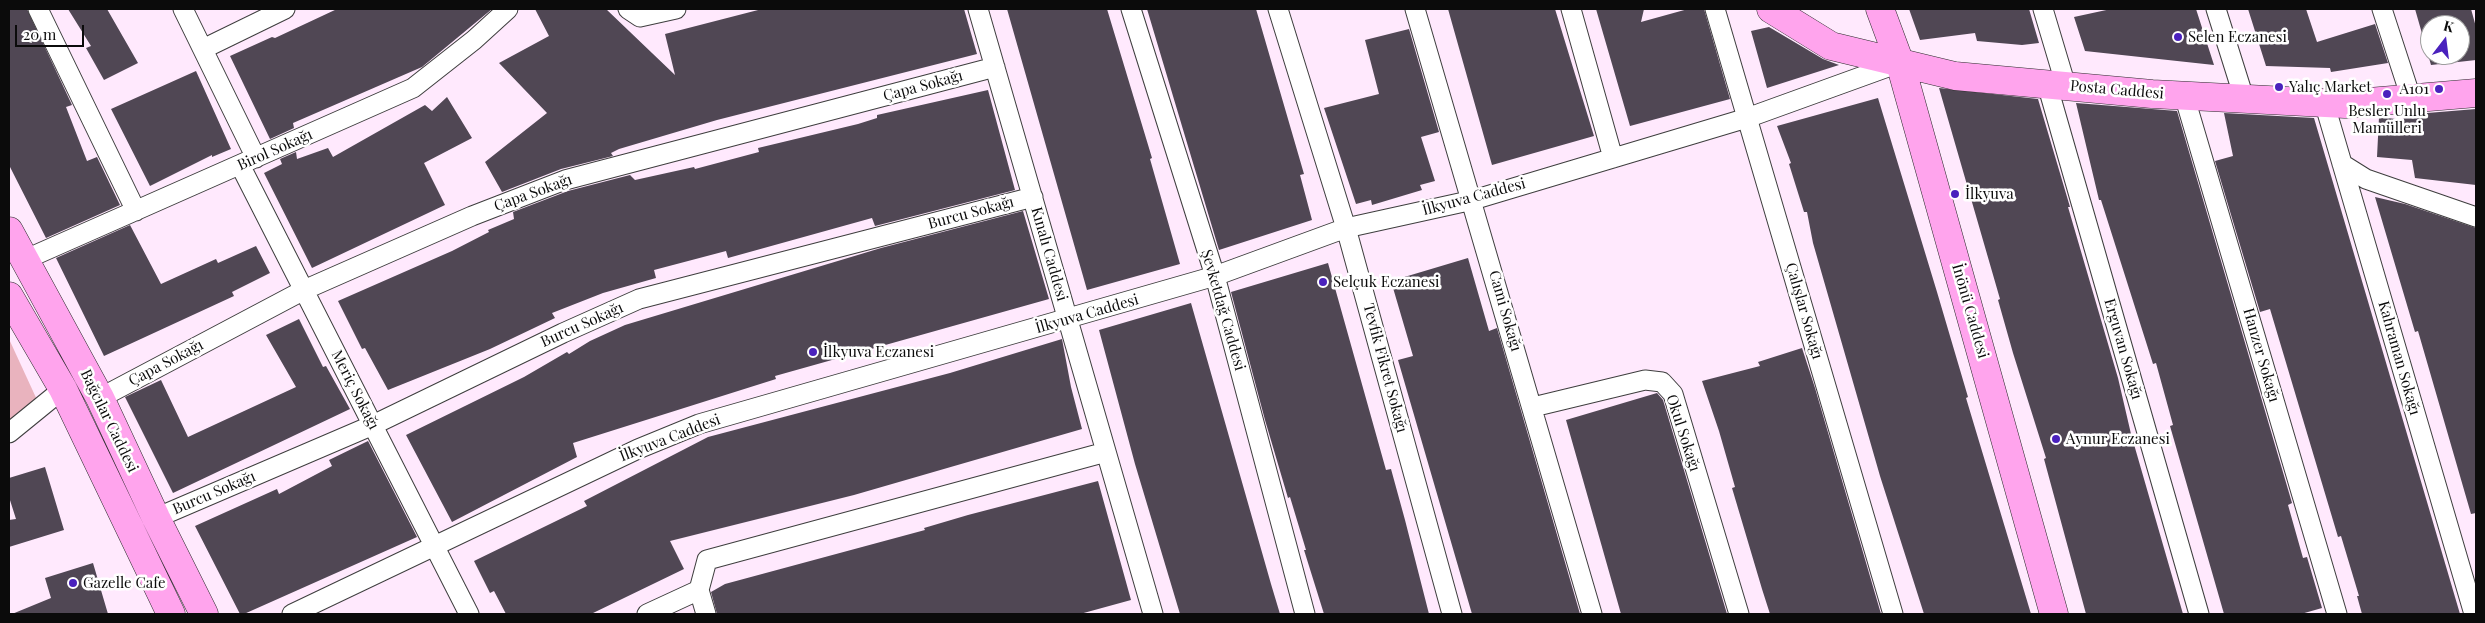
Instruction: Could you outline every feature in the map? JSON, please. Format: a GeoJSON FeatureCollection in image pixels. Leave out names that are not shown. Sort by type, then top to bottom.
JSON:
{"type":"FeatureCollection","features":[{"type":"Feature","properties":{"kind":"main road","name":"Posta Caddesi"},"geometry":{"type":"LineString","coordinates":[[1771,9],[1831,46],[1955,76],[2184,95],[2345,104],[2476,93]]}},
{"type":"Feature","properties":{"kind":"main road","name":"İnönü Caddesi"},"geometry":{"type":"LineString","coordinates":[[1880,9],[1900,62],[2054,614]]}},
{"type":"Feature","properties":{"kind":"main road","name":"Bağcılar Caddesi"},"geometry":{"type":"LineString","coordinates":[[9,231],[100,398],[156,518],[204,614]]}},
{"type":"Feature","properties":{"kind":"main road"},"geometry":{"type":"LineString","coordinates":[[9,296],[64,389],[171,614]]}},
{"type":"Feature","properties":{"kind":"street"},"geometry":{"type":"LineString","coordinates":[[38,9],[136,211]]}},
{"type":"Feature","properties":{"kind":"street","name":"Meriç Sokağı"},"geometry":{"type":"LineString","coordinates":[[183,9],[203,50],[248,162],[304,290],[469,614]]}},
{"type":"Feature","properties":{"kind":"street"},"geometry":{"type":"LineString","coordinates":[[203,50],[285,9]]}},
{"type":"Feature","properties":{"kind":"street","name":"Birol Sokağı"},"geometry":{"type":"LineString","coordinates":[[24,260],[413,88],[474,40],[508,9]]}},
{"type":"Feature","properties":{"kind":"street"},"geometry":{"type":"LineString","coordinates":[[638,11],[676,9]]}},
{"type":"Feature","properties":{"kind":"street","name":"Kınalı Caddesi"},"geometry":{"type":"LineString","coordinates":[[978,9],[1153,614]]}},
{"type":"Feature","properties":{"kind":"street","name":"Şevketdağ Caddesi"},"geometry":{"type":"LineString","coordinates":[[1131,9],[1215,276],[1305,614]]}},
{"type":"Feature","properties":{"kind":"street","name":"Tevfik Fikret Sokağı"},"geometry":{"type":"LineString","coordinates":[[1278,9],[1346,228],[1452,614]]}},
{"type":"Feature","properties":{"kind":"street","name":"Cami Sokağı"},"geometry":{"type":"LineString","coordinates":[[1415,9],[1473,200],[1592,614]]}},
{"type":"Feature","properties":{"kind":"street"},"geometry":{"type":"LineString","coordinates":[[1571,9],[1613,158]]}},
{"type":"Feature","properties":{"kind":"street","name":"Çalışlar Sokağı"},"geometry":{"type":"LineString","coordinates":[[1715,9],[1893,614]]}},
{"type":"Feature","properties":{"kind":"street","name":"Erguvan Sokağı"},"geometry":{"type":"LineString","coordinates":[[2043,9],[2057,85],[2198,614]]}},
{"type":"Feature","properties":{"kind":"street"},"geometry":{"type":"LineString","coordinates":[[2216,9],[2244,98]]}},
{"type":"Feature","properties":{"kind":"street"},"geometry":{"type":"LineString","coordinates":[[2382,9],[2411,98]]}},
{"type":"Feature","properties":{"kind":"street","name":"İlkyuva Caddesi"},"geometry":{"type":"LineString","coordinates":[[292,614],[638,449],[699,424],[1068,320],[1215,276],[1346,228],[1473,200],[1747,118],[1900,62]]}},
{"type":"Feature","properties":{"kind":"street","name":"Çapa Sokağı"},"geometry":{"type":"LineString","coordinates":[[100,398],[304,290],[472,216],[565,180],[995,67]]}},
{"type":"Feature","properties":{"kind":"street","name":"Hanzer Sokağı"},"geometry":{"type":"LineString","coordinates":[[2184,95],[2337,614]]}},
{"type":"Feature","properties":{"kind":"street","name":"Kahraman Sokağı"},"geometry":{"type":"LineString","coordinates":[[2324,102],[2474,614]]}},
{"type":"Feature","properties":{"kind":"street"},"geometry":{"type":"LineString","coordinates":[[2342,164],[2366,179],[2476,217]]}},
{"type":"Feature","properties":{"kind":"street","name":"Burcu Sokağı"},"geometry":{"type":"LineString","coordinates":[[156,518],[373,425],[563,333],[639,299],[1032,197]]}},
{"type":"Feature","properties":{"kind":"street","name":"Okul Sokağı"},"geometry":{"type":"LineString","coordinates":[[1533,407],[1645,380],[1662,382],[1673,394],[1738,614]]}},
{"type":"Feature","properties":{"kind":"street"},"geometry":{"type":"LineString","coordinates":[[9,433],[64,389]]}},
{"type":"Feature","properties":{"kind":"street"},"geometry":{"type":"LineString","coordinates":[[706,614],[699,590],[707,560],[1106,452]]}},
{"type":"Feature","properties":{"kind":"street"},"geometry":{"type":"LineString","coordinates":[[647,614],[699,590]]}},
{"type":"Feature","properties":{"kind":"shaded area"},"geometry":{"type":"Polygon","coordinates":[[[9,339],[38,402],[9,426],[9,339]]]}},
{"type":"Feature","properties":{"kind":"building"},"geometry":{"type":"Polygon","coordinates":[[[9,9],[27,9],[72,105],[66,107],[87,161],[97,157],[120,205],[46,238],[9,165],[9,9]]]}},
{"type":"Feature","properties":{"kind":"building"},"geometry":{"type":"Polygon","coordinates":[[[68,9],[107,9],[138,63],[104,80],[86,48],[91,46],[68,9]]]}},
{"type":"Feature","properties":{"kind":"building"},"geometry":{"type":"Polygon","coordinates":[[[337,9],[492,9],[422,67],[293,123],[294,128],[270,139],[230,56],[272,37],[275,38],[337,9]]]}},
{"type":"Feature","properties":{"kind":"building"},"geometry":{"type":"Polygon","coordinates":[[[535,9],[606,9],[675,75],[665,34],[762,9],[964,9],[977,54],[717,120],[619,149],[611,153],[613,156],[561,169],[502,192],[485,162],[547,113],[499,63],[549,36],[535,9]]]}},
{"type":"Feature","properties":{"kind":"building"},"geometry":{"type":"Polygon","coordinates":[[[1007,9],[1107,9],[1152,158],[1150,159],[1180,264],[1087,290],[1007,9]]]}},
{"type":"Feature","properties":{"kind":"building"},"geometry":{"type":"Polygon","coordinates":[[[1147,9],[1256,9],[1304,174],[1300,175],[1312,220],[1219,250],[1147,9]]]}},
{"type":"Feature","properties":{"kind":"building"},"geometry":{"type":"Polygon","coordinates":[[[1448,9],[1555,9],[1594,136],[1492,165],[1448,9]]]}},
{"type":"Feature","properties":{"kind":"building"},"geometry":{"type":"Polygon","coordinates":[[[1596,9],[1644,9],[1641,22],[1688,9],[1704,9],[1730,99],[1630,126],[1596,9]]]}},
{"type":"Feature","properties":{"kind":"building"},"geometry":{"type":"Polygon","coordinates":[[[1909,9],[2029,9],[2039,43],[2022,45],[1977,41],[1975,33],[1920,40],[1909,9]]]}},
{"type":"Feature","properties":{"kind":"building"},"geometry":{"type":"Polygon","coordinates":[[[2111,9],[2196,9],[2214,65],[2085,51],[2074,17],[2111,9]]]}},
{"type":"Feature","properties":{"kind":"building"},"geometry":{"type":"Polygon","coordinates":[[[2248,9],[2306,9],[2317,42],[2375,24],[2388,63],[2331,72],[2330,68],[2266,66],[2248,9]]]}},
{"type":"Feature","properties":{"kind":"building"},"geometry":{"type":"Polygon","coordinates":[[[2415,9],[2471,9],[2476,27],[2476,60],[2470,61],[2470,15],[2420,15],[2420,26],[2415,9]]]}},
{"type":"Feature","properties":{"kind":"building"},"geometry":{"type":"Polygon","coordinates":[[[1769,27],[1823,59],[1839,65],[1767,88],[1751,31],[1769,27]]]}},
{"type":"Feature","properties":{"kind":"building"},"geometry":{"type":"Polygon","coordinates":[[[1409,29],[1439,132],[1421,137],[1435,181],[1420,185],[1422,190],[1372,205],[1371,200],[1356,204],[1324,108],[1379,94],[1365,40],[1409,29]]]}},
{"type":"Feature","properties":{"kind":"building"},"geometry":{"type":"Polygon","coordinates":[[[196,71],[231,149],[212,157],[212,155],[150,186],[111,109],[196,71]]]}},
{"type":"Feature","properties":{"kind":"building"},"geometry":{"type":"Polygon","coordinates":[[[1939,88],[2038,99],[2070,207],[2068,207],[2118,378],[2131,434],[2183,614],[2086,614],[2044,459],[2046,458],[2013,353],[1998,300],[2000,299],[1939,88]]]}},
{"type":"Feature","properties":{"kind":"building"},"geometry":{"type":"Polygon","coordinates":[[[988,90],[1015,190],[875,226],[872,218],[728,258],[726,251],[654,270],[656,278],[603,293],[552,313],[555,318],[490,349],[388,390],[365,348],[362,349],[338,301],[452,251],[489,232],[488,230],[514,219],[513,212],[568,191],[630,175],[635,180],[694,167],[695,169],[759,152],[758,148],[858,124],[877,118],[877,115],[988,90]]]}},
{"type":"Feature","properties":{"kind":"building"},"geometry":{"type":"Polygon","coordinates":[[[447,97],[472,138],[424,163],[445,205],[312,268],[264,173],[282,164],[280,159],[296,152],[297,159],[328,148],[333,157],[425,105],[432,111],[447,97]]]}},
{"type":"Feature","properties":{"kind":"building"},"geometry":{"type":"Polygon","coordinates":[[[1878,98],[2031,614],[1924,614],[1880,476],[1813,243],[1807,212],[1804,212],[1789,164],[1791,163],[1777,126],[1878,98]]]}},
{"type":"Feature","properties":{"kind":"building"},"geometry":{"type":"Polygon","coordinates":[[[2076,103],[2177,111],[2292,503],[2288,505],[2303,558],[2307,557],[2322,608],[2301,614],[2224,614],[2170,426],[2173,425],[2156,363],[2153,364],[2101,200],[2099,200],[2076,103]]]}},
{"type":"Feature","properties":{"kind":"building"},"geometry":{"type":"Polygon","coordinates":[[[2476,109],[2476,185],[2415,178],[2412,160],[2377,157],[2379,117],[2404,120],[2403,115],[2476,109]]]}},
{"type":"Feature","properties":{"kind":"building"},"geometry":{"type":"Polygon","coordinates":[[[2224,113],[2314,118],[2460,614],[2362,614],[2357,596],[2359,596],[2341,536],[2338,537],[2270,309],[2260,312],[2215,161],[2233,156],[2224,113]]]}},
{"type":"Feature","properties":{"kind":"building"},"geometry":{"type":"Polygon","coordinates":[[[2375,197],[2405,204],[2476,228],[2476,513],[2471,514],[2418,331],[2415,332],[2375,197]]]}},
{"type":"Feature","properties":{"kind":"building"},"geometry":{"type":"Polygon","coordinates":[[[1023,211],[1049,299],[775,376],[776,379],[573,443],[577,457],[452,522],[406,435],[524,377],[567,352],[569,354],[590,341],[625,325],[881,248],[1023,211]]]}},
{"type":"Feature","properties":{"kind":"building"},"geometry":{"type":"Polygon","coordinates":[[[130,225],[161,284],[216,259],[218,263],[256,246],[270,273],[232,292],[234,296],[104,356],[56,258],[130,225]]]}},
{"type":"Feature","properties":{"kind":"building"},"geometry":{"type":"Polygon","coordinates":[[[1468,258],[1489,331],[1497,328],[1580,614],[1472,614],[1398,360],[1413,356],[1391,281],[1468,258]]]}},
{"type":"Feature","properties":{"kind":"building"},"geometry":{"type":"Polygon","coordinates":[[[1328,263],[1386,470],[1391,469],[1429,614],[1324,614],[1290,497],[1288,498],[1265,420],[1231,292],[1328,263]]]}},
{"type":"Feature","properties":{"kind":"building"},"geometry":{"type":"Polygon","coordinates":[[[1191,303],[1280,614],[1180,614],[1135,464],[1099,330],[1191,303]]]}},
{"type":"Feature","properties":{"kind":"building"},"geometry":{"type":"Polygon","coordinates":[[[299,319],[323,367],[326,366],[350,409],[173,493],[125,397],[161,380],[188,437],[296,387],[266,335],[299,319]]]}},
{"type":"Feature","properties":{"kind":"building"},"geometry":{"type":"Polygon","coordinates":[[[1062,339],[1071,387],[1082,429],[854,495],[670,541],[684,569],[591,614],[506,614],[494,591],[490,593],[474,561],[587,506],[584,501],[708,437],[950,373],[1062,339]]]}},
{"type":"Feature","properties":{"kind":"building"},"geometry":{"type":"Polygon","coordinates":[[[1802,348],[1881,614],[1770,614],[1732,488],[1735,487],[1702,381],[1760,366],[1758,362],[1802,348]]]}},
{"type":"Feature","properties":{"kind":"building"},"geometry":{"type":"Polygon","coordinates":[[[1657,393],[1663,400],[1727,614],[1621,614],[1566,420],[1657,393]]]}},
{"type":"Feature","properties":{"kind":"building"},"geometry":{"type":"Polygon","coordinates":[[[368,441],[417,537],[244,614],[240,614],[195,526],[277,489],[279,494],[332,466],[329,460],[368,441]]]}},
{"type":"Feature","properties":{"kind":"building"},"geometry":{"type":"Polygon","coordinates":[[[45,467],[64,530],[9,547],[9,520],[16,519],[9,497],[9,478],[45,467]]]}},
{"type":"Feature","properties":{"kind":"building"},"geometry":{"type":"Polygon","coordinates":[[[1098,481],[1131,600],[1080,614],[717,614],[711,592],[725,584],[925,530],[924,528],[968,515],[1098,481]]]}},
{"type":"Feature","properties":{"kind":"building"},"geometry":{"type":"Polygon","coordinates":[[[93,563],[108,614],[12,614],[51,598],[45,578],[93,563]]]}},
{"type":"Feature","properties":{"kind":"place","name":"Selen Eczanesi"},"geometry":{"type":"Point","coordinates":[2178,37]}},
{"type":"Feature","properties":{"kind":"place","name":"Yalıç Market"},"geometry":{"type":"Point","coordinates":[2279,87]}},
{"type":"Feature","properties":{"kind":"place","name":"A101"},"geometry":{"type":"Point","coordinates":[2439,89]}},
{"type":"Feature","properties":{"kind":"place","name":"Besler Unlu Mamülleri"},"geometry":{"type":"Point","coordinates":[2387,94]}},
{"type":"Feature","properties":{"kind":"place","name":"İlkyuva"},"geometry":{"type":"Point","coordinates":[1955,194]}},
{"type":"Feature","properties":{"kind":"place","name":"Selçuk Eczanesi"},"geometry":{"type":"Point","coordinates":[1323,282]}},
{"type":"Feature","properties":{"kind":"place","name":"İlkyuva Eczanesi"},"geometry":{"type":"Point","coordinates":[813,352]}},
{"type":"Feature","properties":{"kind":"place","name":"Aynur Eczanesi"},"geometry":{"type":"Point","coordinates":[2056,439]}},
{"type":"Feature","properties":{"kind":"place","name":"Gazelle Cafe"},"geometry":{"type":"Point","coordinates":[73,583]}}]}
